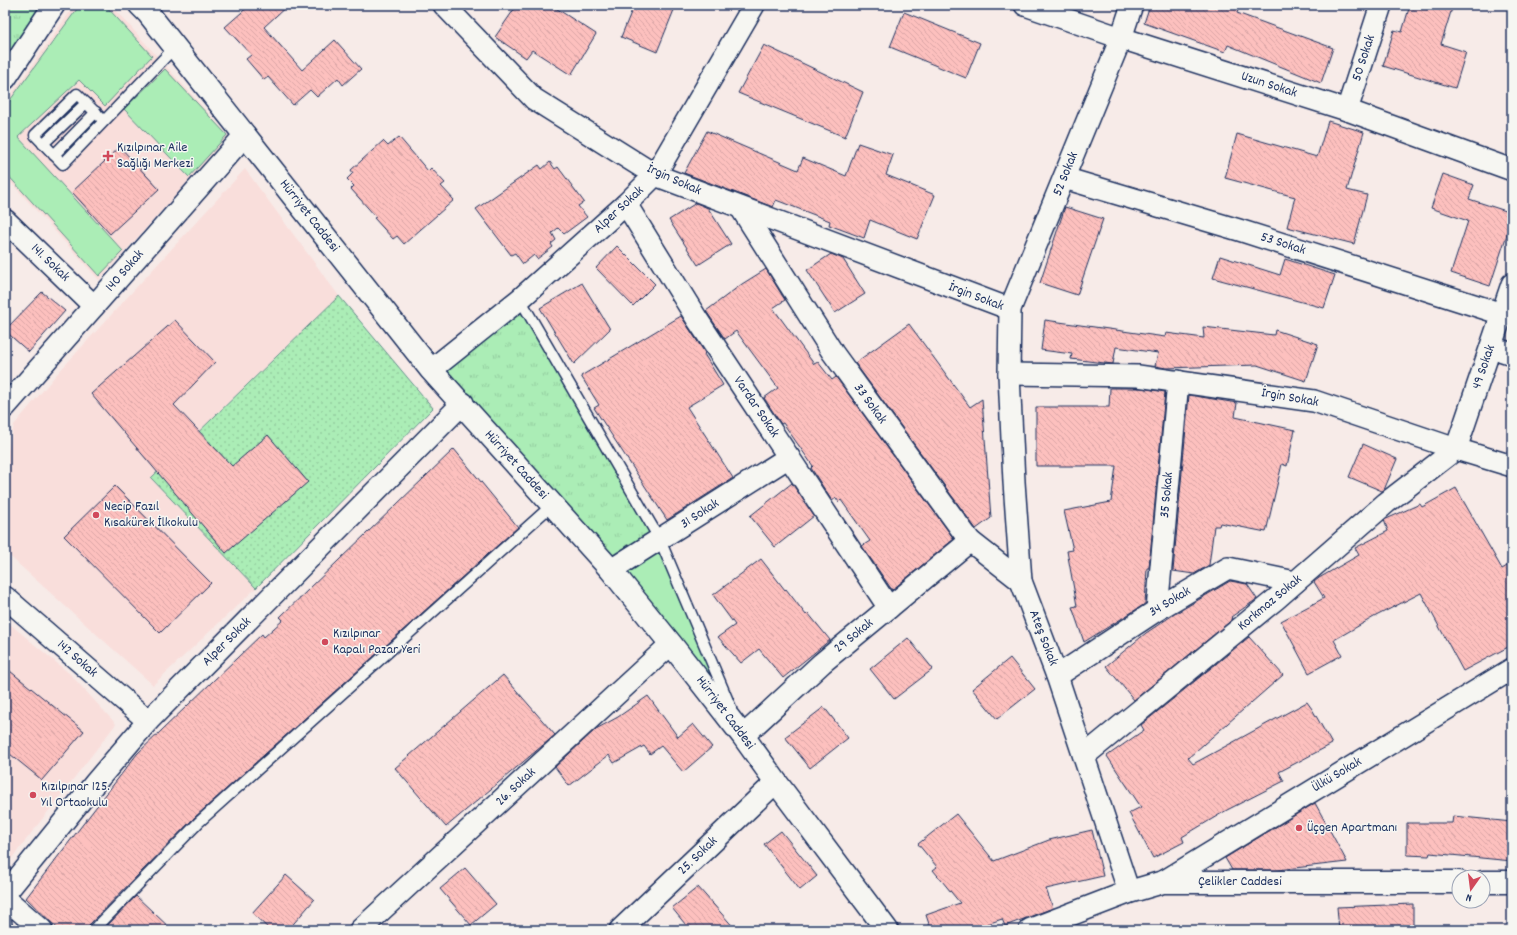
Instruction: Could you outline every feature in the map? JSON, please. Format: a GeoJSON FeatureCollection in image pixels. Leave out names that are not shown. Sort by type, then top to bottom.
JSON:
{"type":"FeatureCollection","features":[{"type":"Feature","properties":{"kind":"street"},"geometry":{"type":"LineString","coordinates":[[5,79],[54,5]]}},
{"type":"Feature","properties":{"kind":"street","name":"İrgin Sokak"},"geometry":{"type":"LineString","coordinates":[[444,5],[534,99],[655,175],[1010,309],[1009,374],[1138,376],[1314,401],[1456,449],[1512,466]]}},
{"type":"Feature","properties":{"kind":"street","name":"Alper Sokak"},"geometry":{"type":"LineString","coordinates":[[431,370],[520,299],[626,204],[655,175],[754,5]]}},
{"type":"Feature","properties":{"kind":"street","name":"52 Sokak"},"geometry":{"type":"LineString","coordinates":[[1010,309],[1121,38],[1132,5]]}},
{"type":"Feature","properties":{"kind":"street","name":"50 Sokak"},"geometry":{"type":"LineString","coordinates":[[1347,110],[1381,5]]}},
{"type":"Feature","properties":{"kind":"street","name":"Uzun Sokak"},"geometry":{"type":"LineString","coordinates":[[1028,6],[1121,38],[1347,110],[1512,170]]}},
{"type":"Feature","properties":{"kind":"street","name":"Hürriyet Caddesi"},"geometry":{"type":"LineString","coordinates":[[148,8],[175,47],[431,370],[611,570],[671,644],[743,736],[887,930]]}},
{"type":"Feature","properties":{"kind":"street","name":"140 Sokak"},"geometry":{"type":"LineString","coordinates":[[5,407],[245,135]]}},
{"type":"Feature","properties":{"kind":"street","name":"53 Sokak"},"geometry":{"type":"LineString","coordinates":[[1064,178],[1254,235],[1502,314]]}},
{"type":"Feature","properties":{"kind":"street","name":"Vardar Sokak"},"geometry":{"type":"LineString","coordinates":[[626,204],[697,319],[889,608]]}},
{"type":"Feature","properties":{"kind":"street","name":"33 Sokak"},"geometry":{"type":"LineString","coordinates":[[741,208],[833,353],[970,541],[1021,581]]}},
{"type":"Feature","properties":{"kind":"street","name":"141. Sokak"},"geometry":{"type":"LineString","coordinates":[[5,220],[94,306]]}},
{"type":"Feature","properties":{"kind":"street","name":"49 Sokak"},"geometry":{"type":"LineString","coordinates":[[1456,449],[1512,284]]}},
{"type":"Feature","properties":{"kind":"street"},"geometry":{"type":"LineString","coordinates":[[1491,348],[1512,354]]}},
{"type":"Feature","properties":{"kind":"street","name":"Ateş Sokak"},"geometry":{"type":"LineString","coordinates":[[1009,374],[1014,482],[1021,581],[1057,676],[1129,892]]}},
{"type":"Feature","properties":{"kind":"street","name":"35 Sokak"},"geometry":{"type":"LineString","coordinates":[[1157,610],[1178,381]]}},
{"type":"Feature","properties":{"kind":"street","name":"Alper Sokak"},"geometry":{"type":"LineString","coordinates":[[5,894],[95,783],[148,721],[463,404]]}},
{"type":"Feature","properties":{"kind":"street","name":"Korkmaz Sokak"},"geometry":{"type":"LineString","coordinates":[[1084,756],[1270,604],[1386,503],[1456,449]]}},
{"type":"Feature","properties":{"kind":"street","name":"31 Sokak"},"geometry":{"type":"LineString","coordinates":[[611,570],[789,457]]}},
{"type":"Feature","properties":{"kind":"street","name":"29 Sokak"},"geometry":{"type":"LineString","coordinates":[[743,736],[822,663],[970,541]]}},
{"type":"Feature","properties":{"kind":"street","name":"34 Sokak"},"geometry":{"type":"LineString","coordinates":[[1057,676],[1157,610],[1228,568],[1294,582]]}},
{"type":"Feature","properties":{"kind":"street","name":"142 Sokak"},"geometry":{"type":"LineString","coordinates":[[5,597],[148,721]]}},
{"type":"Feature","properties":{"kind":"street","name":"26. Sokak"},"geometry":{"type":"LineString","coordinates":[[360,930],[671,644]]}},
{"type":"Feature","properties":{"kind":"street","name":"Ülkü Sokak"},"geometry":{"type":"LineString","coordinates":[[1163,882],[1512,669]]}},
{"type":"Feature","properties":{"kind":"street","name":"25. Sokak"},"geometry":{"type":"LineString","coordinates":[[620,930],[776,782]]}},
{"type":"Feature","properties":{"kind":"street","name":"Çelikler Caddesi"},"geometry":{"type":"LineString","coordinates":[[1030,930],[1129,892],[1163,882],[1451,882]]}},
{"type":"Feature","properties":{"kind":"street"},"geometry":{"type":"LineString","coordinates":[[1491,882],[1512,882]]}},
{"type":"Feature","properties":{"kind":"street"},"geometry":{"type":"LineString","coordinates":[[5,898],[42,930]]}},
{"type":"Feature","properties":{"kind":"lane"},"geometry":{"type":"LineString","coordinates":[[104,121],[77,94],[35,135],[63,164],[175,47]]}},
{"type":"Feature","properties":{"kind":"lane"},"geometry":{"type":"LineString","coordinates":[[54,155],[96,112]]}},
{"type":"Feature","properties":{"kind":"lane"},"geometry":{"type":"LineString","coordinates":[[520,299],[660,540],[743,736]]}},
{"type":"Feature","properties":{"kind":"lane"},"geometry":{"type":"LineString","coordinates":[[94,930],[199,822],[552,505]]}},
{"type":"Feature","properties":{"kind":"lane"},"geometry":{"type":"LineString","coordinates":[[5,912],[7,930]]}},
{"type":"Feature","properties":{"kind":"shaded area","name":"Kızılpınar Aile Sağlığı Merkezi"},"geometry":{"type":"Polygon","coordinates":[[[75,5],[111,5],[229,136],[99,280],[5,176],[5,103],[75,5]]]}},
{"type":"Feature","properties":{"kind":"shaded area"},"geometry":{"type":"Polygon","coordinates":[[[245,169],[339,296],[151,478],[256,588],[153,685],[5,552],[5,464],[14,425],[56,375],[245,169]]]}},
{"type":"Feature","properties":{"kind":"shaded area","name":"Kızılpınar 125. Yıl Ortaokulu"},"geometry":{"type":"Polygon","coordinates":[[[5,620],[70,674],[116,724],[5,867],[5,620]]]}},
{"type":"Feature","properties":{"kind":"green space"},"geometry":{"type":"Polygon","coordinates":[[[5,5],[42,5],[5,61],[5,5]]]}},
{"type":"Feature","properties":{"kind":"green space"},"geometry":{"type":"Polygon","coordinates":[[[80,5],[105,5],[152,56],[105,106],[79,80],[18,137],[123,251],[99,276],[5,172],[5,107],[80,5]]]}},
{"type":"Feature","properties":{"kind":"green space"},"geometry":{"type":"Polygon","coordinates":[[[165,69],[227,135],[189,177],[124,109],[165,69]]]}},
{"type":"Feature","properties":{"kind":"green space"},"geometry":{"type":"Polygon","coordinates":[[[339,296],[433,408],[256,588],[151,478],[339,296]]]}},
{"type":"Feature","properties":{"kind":"green space"},"geometry":{"type":"Polygon","coordinates":[[[520,299],[660,540],[611,570],[431,370],[520,299]]]}},
{"type":"Feature","properties":{"kind":"green space"},"geometry":{"type":"Polygon","coordinates":[[[660,540],[743,736],[611,570],[660,540]]]}},
{"type":"Feature","properties":{"kind":"building"},"geometry":{"type":"Polygon","coordinates":[[[250,5],[288,5],[264,27],[302,70],[335,40],[361,69],[343,85],[338,78],[317,97],[310,90],[293,105],[268,77],[264,80],[246,59],[251,55],[225,27],[250,5]]]}},
{"type":"Feature","properties":{"kind":"building"},"geometry":{"type":"Polygon","coordinates":[[[517,5],[551,5],[596,34],[571,75],[532,50],[526,58],[495,37],[517,5]]]}},
{"type":"Feature","properties":{"kind":"building"},"geometry":{"type":"Polygon","coordinates":[[[634,5],[676,5],[657,52],[621,37],[634,5]]]}},
{"type":"Feature","properties":{"kind":"building"},"geometry":{"type":"Polygon","coordinates":[[[1150,5],[1240,5],[1237,13],[1333,48],[1321,83],[1228,45],[1225,52],[1144,23],[1150,5]]]}},
{"type":"Feature","properties":{"kind":"building"},"geometry":{"type":"Polygon","coordinates":[[[1410,5],[1453,5],[1441,44],[1466,52],[1455,88],[1383,66],[1394,30],[1402,32],[1410,5]]]}},
{"type":"Feature","properties":{"kind":"building"},"geometry":{"type":"Polygon","coordinates":[[[904,12],[980,43],[966,78],[890,47],[904,12]]]}},
{"type":"Feature","properties":{"kind":"building"},"geometry":{"type":"Polygon","coordinates":[[[764,45],[863,92],[845,137],[738,93],[764,45]]]}},
{"type":"Feature","properties":{"kind":"building"},"geometry":{"type":"Polygon","coordinates":[[[1328,121],[1364,132],[1347,190],[1367,195],[1354,244],[1287,227],[1295,197],[1225,178],[1237,134],[1317,157],[1328,121]]]}},
{"type":"Feature","properties":{"kind":"building"},"geometry":{"type":"Polygon","coordinates":[[[707,131],[798,170],[803,158],[846,176],[858,143],[893,155],[886,175],[935,195],[917,239],[870,220],[864,238],[829,225],[830,221],[776,200],[773,207],[684,173],[707,131]]]}},
{"type":"Feature","properties":{"kind":"building"},"geometry":{"type":"Polygon","coordinates":[[[399,137],[428,171],[431,168],[445,183],[441,186],[454,200],[404,244],[397,236],[393,239],[374,218],[376,217],[351,189],[354,186],[347,179],[353,173],[351,170],[383,141],[388,146],[399,137]]]}},
{"type":"Feature","properties":{"kind":"building"},"geometry":{"type":"Polygon","coordinates":[[[120,147],[159,189],[110,234],[72,192],[120,147]]]}},
{"type":"Feature","properties":{"kind":"building"},"geometry":{"type":"Polygon","coordinates":[[[550,162],[555,169],[558,167],[584,202],[578,206],[587,217],[564,234],[558,228],[552,233],[556,240],[551,244],[553,247],[537,259],[534,255],[523,264],[515,253],[511,255],[476,209],[539,165],[542,169],[550,162]]]}},
{"type":"Feature","properties":{"kind":"building"},"geometry":{"type":"Polygon","coordinates":[[[1443,174],[1474,185],[1469,199],[1512,213],[1512,219],[1490,286],[1451,273],[1468,221],[1431,208],[1443,174]]]}},
{"type":"Feature","properties":{"kind":"building"},"geometry":{"type":"Polygon","coordinates":[[[696,203],[708,208],[731,244],[698,265],[669,220],[696,203]]]}},
{"type":"Feature","properties":{"kind":"building"},"geometry":{"type":"Polygon","coordinates":[[[1065,207],[1103,219],[1077,295],[1040,283],[1065,207]]]}},
{"type":"Feature","properties":{"kind":"building"},"geometry":{"type":"Polygon","coordinates":[[[617,246],[655,284],[633,306],[596,268],[617,246]]]}},
{"type":"Feature","properties":{"kind":"building"},"geometry":{"type":"Polygon","coordinates":[[[831,254],[843,259],[865,294],[835,313],[807,270],[831,254]]]}},
{"type":"Feature","properties":{"kind":"building"},"geometry":{"type":"Polygon","coordinates":[[[1220,256],[1280,275],[1285,259],[1335,275],[1324,308],[1213,278],[1220,256]]]}},
{"type":"Feature","properties":{"kind":"building"},"geometry":{"type":"Polygon","coordinates":[[[766,269],[785,300],[773,308],[814,364],[818,362],[832,380],[836,377],[954,539],[892,590],[862,546],[870,541],[841,500],[839,502],[836,498],[832,501],[811,468],[813,466],[783,423],[781,424],[764,398],[778,388],[736,331],[725,339],[706,311],[742,284],[766,269]]]}},
{"type":"Feature","properties":{"kind":"building"},"geometry":{"type":"Polygon","coordinates":[[[582,283],[610,329],[574,364],[540,308],[582,283]]]}},
{"type":"Feature","properties":{"kind":"building"},"geometry":{"type":"Polygon","coordinates":[[[42,292],[65,311],[29,352],[5,330],[42,292]]]}},
{"type":"Feature","properties":{"kind":"building"},"geometry":{"type":"Polygon","coordinates":[[[681,316],[705,353],[704,354],[723,385],[687,407],[733,478],[667,520],[594,408],[599,405],[581,376],[681,316]]]}},
{"type":"Feature","properties":{"kind":"building"},"geometry":{"type":"Polygon","coordinates":[[[175,320],[215,362],[174,405],[232,466],[268,435],[308,482],[226,553],[91,394],[175,320]]]}},
{"type":"Feature","properties":{"kind":"building"},"geometry":{"type":"Polygon","coordinates":[[[1045,320],[1165,337],[1166,333],[1204,338],[1203,327],[1274,335],[1275,330],[1318,344],[1306,381],[1257,365],[1166,368],[1155,366],[1158,353],[1116,347],[1113,364],[1071,359],[1072,354],[1041,350],[1045,320]]]}},
{"type":"Feature","properties":{"kind":"building"},"geometry":{"type":"Polygon","coordinates":[[[909,324],[970,407],[982,399],[991,518],[976,529],[855,363],[909,324]]]}},
{"type":"Feature","properties":{"kind":"building"},"geometry":{"type":"Polygon","coordinates":[[[1110,388],[1141,388],[1165,392],[1149,568],[1147,568],[1145,604],[1084,642],[1072,607],[1077,606],[1067,551],[1073,550],[1064,511],[1111,502],[1116,466],[1036,466],[1036,407],[1109,407],[1110,388]]]}},
{"type":"Feature","properties":{"kind":"building"},"geometry":{"type":"Polygon","coordinates":[[[1189,395],[1237,403],[1235,417],[1295,430],[1287,466],[1282,464],[1266,532],[1220,523],[1219,526],[1214,526],[1209,565],[1194,574],[1173,571],[1189,395]]]}},
{"type":"Feature","properties":{"kind":"building"},"geometry":{"type":"Polygon","coordinates":[[[1363,444],[1397,459],[1384,490],[1382,491],[1349,477],[1363,444]]]}},
{"type":"Feature","properties":{"kind":"building","name":"Kızılpınar Kapalı Pazar Yeri"},"geometry":{"type":"Polygon","coordinates":[[[454,449],[518,527],[195,817],[89,925],[88,930],[59,930],[26,898],[137,754],[262,634],[264,637],[283,620],[280,617],[454,449]]]}},
{"type":"Feature","properties":{"kind":"building"},"geometry":{"type":"Polygon","coordinates":[[[792,483],[814,516],[775,547],[750,516],[792,483]]]}},
{"type":"Feature","properties":{"kind":"building"},"geometry":{"type":"Polygon","coordinates":[[[115,486],[211,583],[160,633],[64,536],[115,486]]]}},
{"type":"Feature","properties":{"kind":"building"},"geometry":{"type":"Polygon","coordinates":[[[1456,488],[1502,569],[1512,563],[1512,645],[1463,671],[1421,593],[1374,617],[1334,640],[1342,655],[1309,673],[1281,621],[1324,598],[1314,582],[1359,555],[1355,548],[1388,531],[1384,520],[1420,504],[1422,507],[1456,488]]]}},
{"type":"Feature","properties":{"kind":"building"},"geometry":{"type":"Polygon","coordinates":[[[761,559],[806,615],[808,613],[830,640],[783,678],[759,649],[741,663],[718,637],[735,625],[713,595],[761,559]]]}},
{"type":"Feature","properties":{"kind":"building"},"geometry":{"type":"Polygon","coordinates":[[[1230,581],[1247,584],[1257,599],[1231,617],[1233,619],[1134,700],[1106,666],[1146,633],[1230,581]]]}},
{"type":"Feature","properties":{"kind":"building"},"geometry":{"type":"Polygon","coordinates":[[[1249,637],[1283,675],[1188,758],[1193,764],[1307,702],[1332,744],[1279,772],[1284,781],[1227,810],[1182,837],[1184,842],[1153,858],[1129,813],[1141,807],[1107,756],[1144,730],[1141,725],[1249,637]]]}},
{"type":"Feature","properties":{"kind":"building"},"geometry":{"type":"Polygon","coordinates":[[[908,638],[933,669],[894,699],[870,669],[908,638]]]}},
{"type":"Feature","properties":{"kind":"building"},"geometry":{"type":"Polygon","coordinates":[[[1010,658],[1035,689],[997,719],[972,689],[1010,658]]]}},
{"type":"Feature","properties":{"kind":"building"},"geometry":{"type":"Polygon","coordinates":[[[5,667],[84,731],[42,780],[5,750],[5,667]]]}},
{"type":"Feature","properties":{"kind":"building"},"geometry":{"type":"Polygon","coordinates":[[[503,675],[555,735],[446,827],[395,768],[503,675]]]}},
{"type":"Feature","properties":{"kind":"building"},"geometry":{"type":"Polygon","coordinates":[[[648,696],[678,737],[693,724],[712,747],[683,772],[661,746],[650,754],[644,746],[614,763],[609,755],[569,786],[555,767],[596,729],[618,717],[648,696]]]}},
{"type":"Feature","properties":{"kind":"building"},"geometry":{"type":"Polygon","coordinates":[[[824,707],[848,738],[810,768],[785,737],[824,707]]]}},
{"type":"Feature","properties":{"kind":"building","name":"Üçgen Apartmanı"},"geometry":{"type":"Polygon","coordinates":[[[1315,803],[1347,862],[1277,870],[1232,870],[1225,858],[1315,803]]]}},
{"type":"Feature","properties":{"kind":"building"},"geometry":{"type":"Polygon","coordinates":[[[956,814],[994,861],[1049,840],[1092,830],[1103,876],[1046,889],[1053,908],[1005,926],[1002,919],[970,930],[931,930],[926,915],[960,903],[933,870],[937,867],[918,844],[956,814]]]}},
{"type":"Feature","properties":{"kind":"building"},"geometry":{"type":"Polygon","coordinates":[[[1453,816],[1512,822],[1512,861],[1430,853],[1429,856],[1407,855],[1407,823],[1452,823],[1453,816]]]}},
{"type":"Feature","properties":{"kind":"building"},"geometry":{"type":"Polygon","coordinates":[[[781,831],[817,876],[800,890],[764,844],[781,831]]]}},
{"type":"Feature","properties":{"kind":"building"},"geometry":{"type":"Polygon","coordinates":[[[465,868],[496,904],[471,925],[440,889],[465,868]]]}},
{"type":"Feature","properties":{"kind":"building"},"geometry":{"type":"Polygon","coordinates":[[[286,875],[314,900],[288,930],[270,930],[252,913],[286,875]]]}},
{"type":"Feature","properties":{"kind":"building"},"geometry":{"type":"Polygon","coordinates":[[[698,887],[736,930],[690,930],[672,908],[698,887]]]}},
{"type":"Feature","properties":{"kind":"building"},"geometry":{"type":"Polygon","coordinates":[[[136,896],[172,930],[103,930],[136,896]]]}},
{"type":"Feature","properties":{"kind":"building"},"geometry":{"type":"Polygon","coordinates":[[[1413,904],[1413,930],[1339,930],[1337,907],[1413,904]]]}},
{"type":"Feature","properties":{"kind":"place","name":"Kızılpınar Aile Sağlığı Merkezi"},"geometry":{"type":"Point","coordinates":[108,156]}},
{"type":"Feature","properties":{"kind":"place","name":"Necip Fazıl Kısakürek İlkokulu"},"geometry":{"type":"Point","coordinates":[96,515]}},
{"type":"Feature","properties":{"kind":"place","name":"Kızılpınar Kapalı Pazar Yeri"},"geometry":{"type":"Point","coordinates":[325,642]}},
{"type":"Feature","properties":{"kind":"place","name":"Kızılpınar 125. Yıl Ortaokulu"},"geometry":{"type":"Point","coordinates":[33,795]}},
{"type":"Feature","properties":{"kind":"place","name":"Üçgen Apartmanı"},"geometry":{"type":"Point","coordinates":[1299,828]}}]}
